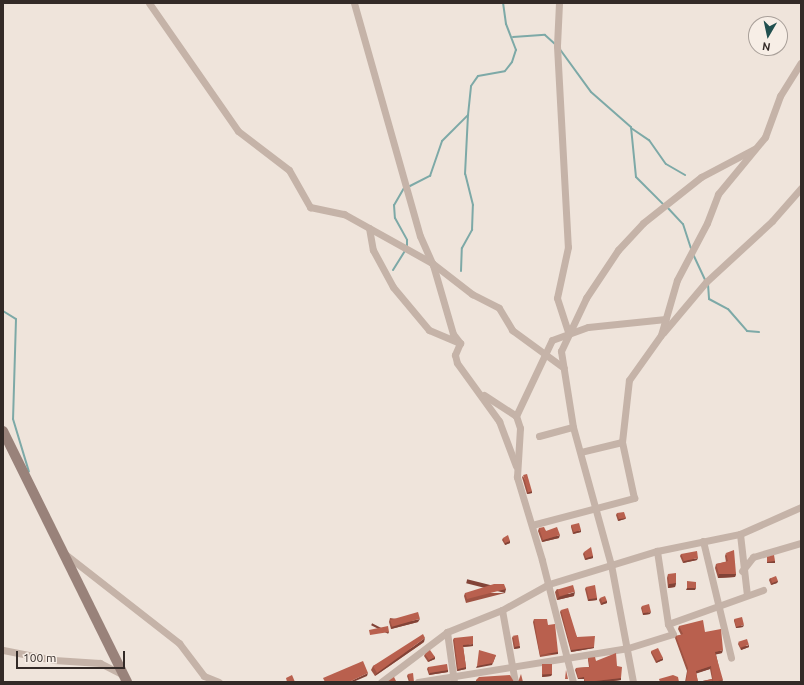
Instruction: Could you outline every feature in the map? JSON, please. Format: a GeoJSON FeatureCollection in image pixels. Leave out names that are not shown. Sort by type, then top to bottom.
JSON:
{"type":"FeatureCollection","features":[{"type":"Feature","properties":{"kind":"street"},"geometry":{"type":"LineString","coordinates":[[149,3],[238,131],[289,170],[310,207],[344,214],[432,263],[472,294],[498,308],[512,330],[544,355],[564,368]]}},
{"type":"Feature","properties":{"kind":"street"},"geometry":{"type":"LineString","coordinates":[[354,3],[405,188],[432,263],[453,334],[460,343]]}},
{"type":"Feature","properties":{"kind":"street"},"geometry":{"type":"LineString","coordinates":[[559,3],[557,46],[568,247],[557,298],[568,332]]}},
{"type":"Feature","properties":{"kind":"street"},"geometry":{"type":"LineString","coordinates":[[661,335],[676,280],[708,223],[718,194],[765,137],[780,96],[801,63]]}},
{"type":"Feature","properties":{"kind":"street"},"geometry":{"type":"LineString","coordinates":[[633,682],[628,648],[611,565],[573,427],[561,351],[568,332],[618,250],[643,223],[701,177],[754,149]]}},
{"type":"Feature","properties":{"kind":"street"},"geometry":{"type":"LineString","coordinates":[[532,525],[594,507],[634,498],[622,442],[629,380],[661,335],[706,282],[772,221],[801,188]]}},
{"type":"Feature","properties":{"kind":"street"},"geometry":{"type":"LineString","coordinates":[[369,228],[373,250],[393,287],[429,330],[460,343]]}},
{"type":"Feature","properties":{"kind":"street"},"geometry":{"type":"LineString","coordinates":[[516,416],[552,340],[568,332],[666,319]]}},
{"type":"Feature","properties":{"kind":"street"},"geometry":{"type":"LineString","coordinates":[[460,343],[455,355],[457,363],[480,393],[507,438],[549,584],[569,658],[573,682]]}},
{"type":"Feature","properties":{"kind":"street"},"geometry":{"type":"LineString","coordinates":[[480,393],[516,416],[520,428],[516,466]]}},
{"type":"Feature","properties":{"kind":"street"},"geometry":{"type":"LineString","coordinates":[[539,436],[573,427]]}},
{"type":"Feature","properties":{"kind":"street"},"geometry":{"type":"LineString","coordinates":[[3,431],[125,678]]}},
{"type":"Feature","properties":{"kind":"street"},"geometry":{"type":"LineString","coordinates":[[581,452],[622,442]]}},
{"type":"Feature","properties":{"kind":"street"},"geometry":{"type":"LineString","coordinates":[[381,682],[448,632],[502,610],[549,584],[657,551],[740,534],[801,508]]}},
{"type":"Feature","properties":{"kind":"street"},"geometry":{"type":"LineString","coordinates":[[740,534],[742,571],[747,595]]}},
{"type":"Feature","properties":{"kind":"street"},"geometry":{"type":"LineString","coordinates":[[703,541],[731,658]]}},
{"type":"Feature","properties":{"kind":"street"},"geometry":{"type":"LineString","coordinates":[[742,571],[754,557],[801,543]]}},
{"type":"Feature","properties":{"kind":"street"},"geometry":{"type":"LineString","coordinates":[[61,551],[151,619],[179,643],[197,670],[219,682]]}},
{"type":"Feature","properties":{"kind":"street"},"geometry":{"type":"LineString","coordinates":[[418,682],[453,679],[512,666],[628,648],[673,634],[668,624],[657,551]]}},
{"type":"Feature","properties":{"kind":"street"},"geometry":{"type":"LineString","coordinates":[[668,624],[720,607],[747,595],[763,590]]}},
{"type":"Feature","properties":{"kind":"street"},"geometry":{"type":"LineString","coordinates":[[502,610],[515,682]]}},
{"type":"Feature","properties":{"kind":"street"},"geometry":{"type":"LineString","coordinates":[[448,632],[453,679]]}},
{"type":"Feature","properties":{"kind":"street"},"geometry":{"type":"LineString","coordinates":[[3,650],[54,660],[100,664],[125,678]]}},
{"type":"Feature","properties":{"kind":"building"},"geometry":{"type":"Polygon","coordinates":[[[527,474],[532,491],[528,492],[523,475],[527,474]]]}},
{"type":"Feature","properties":{"kind":"building"},"geometry":{"type":"Polygon","coordinates":[[[624,512],[626,518],[619,519],[617,513],[624,512]]]}},
{"type":"Feature","properties":{"kind":"building"},"geometry":{"type":"Polygon","coordinates":[[[579,523],[581,530],[574,532],[571,525],[579,523]]]}},
{"type":"Feature","properties":{"kind":"building"},"geometry":{"type":"Polygon","coordinates":[[[544,527],[546,531],[557,527],[560,535],[543,540],[539,528],[544,527]]]}},
{"type":"Feature","properties":{"kind":"building"},"geometry":{"type":"Polygon","coordinates":[[[508,535],[510,541],[505,543],[503,538],[508,535]]]}},
{"type":"Feature","properties":{"kind":"building"},"geometry":{"type":"Polygon","coordinates":[[[591,547],[593,556],[586,558],[584,552],[591,547]]]}},
{"type":"Feature","properties":{"kind":"building"},"geometry":{"type":"Polygon","coordinates":[[[734,550],[736,574],[719,574],[716,564],[728,561],[726,553],[734,550]]]}},
{"type":"Feature","properties":{"kind":"building"},"geometry":{"type":"Polygon","coordinates":[[[697,551],[698,558],[684,561],[681,554],[697,551]]]}},
{"type":"Feature","properties":{"kind":"building"},"geometry":{"type":"Polygon","coordinates":[[[774,555],[775,561],[767,562],[767,557],[774,555]]]}},
{"type":"Feature","properties":{"kind":"building"},"geometry":{"type":"Polygon","coordinates":[[[676,573],[676,583],[669,584],[668,574],[676,573]]]}},
{"type":"Feature","properties":{"kind":"building"},"geometry":{"type":"Polygon","coordinates":[[[776,576],[778,581],[772,583],[770,578],[776,576]]]}},
{"type":"Feature","properties":{"kind":"building"},"geometry":{"type":"Polygon","coordinates":[[[687,581],[696,582],[696,588],[687,588],[687,581]]]}},
{"type":"Feature","properties":{"kind":"building"},"geometry":{"type":"Polygon","coordinates":[[[494,584],[504,584],[506,589],[467,599],[465,593],[494,584]]]}},
{"type":"Feature","properties":{"kind":"building"},"geometry":{"type":"Polygon","coordinates":[[[573,585],[575,592],[560,596],[558,589],[573,585]]]}},
{"type":"Feature","properties":{"kind":"building"},"geometry":{"type":"Polygon","coordinates":[[[595,585],[597,598],[589,599],[586,587],[595,585]]]}},
{"type":"Feature","properties":{"kind":"building"},"geometry":{"type":"Polygon","coordinates":[[[605,596],[607,601],[602,603],[600,598],[605,596]]]}},
{"type":"Feature","properties":{"kind":"building"},"geometry":{"type":"Polygon","coordinates":[[[649,604],[651,612],[643,613],[642,606],[649,604]]]}},
{"type":"Feature","properties":{"kind":"building"},"geometry":{"type":"Polygon","coordinates":[[[568,608],[577,637],[595,636],[594,647],[571,650],[561,610],[568,608]]]}},
{"type":"Feature","properties":{"kind":"building"},"geometry":{"type":"Polygon","coordinates":[[[418,612],[420,619],[392,627],[390,620],[418,612]]]}},
{"type":"Feature","properties":{"kind":"building"},"geometry":{"type":"Polygon","coordinates":[[[742,617],[744,625],[736,627],[734,619],[742,617]]]}},
{"type":"Feature","properties":{"kind":"building"},"geometry":{"type":"Polygon","coordinates":[[[534,619],[547,619],[548,625],[555,624],[558,652],[540,655],[534,619]]]}},
{"type":"Feature","properties":{"kind":"building"},"geometry":{"type":"Polygon","coordinates":[[[703,620],[705,632],[721,629],[723,650],[715,652],[723,680],[713,682],[711,666],[696,671],[698,682],[686,682],[688,668],[676,636],[683,634],[679,626],[703,620]]]}},
{"type":"Feature","properties":{"kind":"building"},"geometry":{"type":"Polygon","coordinates":[[[388,626],[389,632],[370,635],[369,630],[388,626]]]}},
{"type":"Feature","properties":{"kind":"building"},"geometry":{"type":"Polygon","coordinates":[[[423,634],[425,638],[377,673],[373,666],[423,634]]]}},
{"type":"Feature","properties":{"kind":"building"},"geometry":{"type":"Polygon","coordinates":[[[518,635],[520,646],[515,647],[513,636],[518,635]]]}},
{"type":"Feature","properties":{"kind":"building"},"geometry":{"type":"Polygon","coordinates":[[[473,636],[473,644],[463,645],[466,667],[458,669],[454,638],[473,636]]]}},
{"type":"Feature","properties":{"kind":"building"},"geometry":{"type":"Polygon","coordinates":[[[747,639],[749,645],[740,647],[738,642],[747,639]]]}},
{"type":"Feature","properties":{"kind":"building"},"geometry":{"type":"Polygon","coordinates":[[[658,648],[663,658],[657,661],[651,651],[658,648]]]}},
{"type":"Feature","properties":{"kind":"building"},"geometry":{"type":"Polygon","coordinates":[[[430,650],[435,657],[429,660],[425,654],[430,650]]]}},
{"type":"Feature","properties":{"kind":"building"},"geometry":{"type":"Polygon","coordinates":[[[479,650],[496,655],[493,663],[477,666],[479,650]]]}},
{"type":"Feature","properties":{"kind":"building"},"geometry":{"type":"Polygon","coordinates":[[[616,653],[617,666],[622,667],[621,678],[585,682],[584,677],[578,678],[576,668],[590,667],[588,658],[595,657],[596,661],[616,653]]]}},
{"type":"Feature","properties":{"kind":"building"},"geometry":{"type":"Polygon","coordinates":[[[363,661],[368,673],[349,682],[325,682],[323,678],[363,661]]]}},
{"type":"Feature","properties":{"kind":"building"},"geometry":{"type":"Polygon","coordinates":[[[447,664],[448,670],[429,673],[428,667],[447,664]]]}},
{"type":"Feature","properties":{"kind":"building"},"geometry":{"type":"Polygon","coordinates":[[[542,664],[552,664],[552,674],[542,674],[542,664]]]}},
{"type":"Feature","properties":{"kind":"building"},"geometry":{"type":"Polygon","coordinates":[[[566,670],[568,679],[565,679],[566,670]]]}},
{"type":"Feature","properties":{"kind":"building"},"geometry":{"type":"Polygon","coordinates":[[[413,673],[414,682],[410,682],[408,674],[413,673]]]}},
{"type":"Feature","properties":{"kind":"building"},"geometry":{"type":"Polygon","coordinates":[[[521,674],[523,682],[518,682],[521,674]]]}},
{"type":"Feature","properties":{"kind":"building"},"geometry":{"type":"Polygon","coordinates":[[[292,675],[295,682],[287,682],[286,678],[292,675]]]}},
{"type":"Feature","properties":{"kind":"building"},"geometry":{"type":"Polygon","coordinates":[[[510,675],[514,682],[476,682],[479,677],[510,675]]]}},
{"type":"Feature","properties":{"kind":"building"},"geometry":{"type":"Polygon","coordinates":[[[673,675],[678,677],[679,682],[660,682],[659,679],[673,675]]]}},
{"type":"Feature","properties":{"kind":"building"},"geometry":{"type":"Polygon","coordinates":[[[394,677],[396,681],[387,682],[394,677]]]}},
{"type":"Feature","properties":{"kind":"building"},"geometry":{"type":"Polygon","coordinates":[[[712,679],[713,682],[698,682],[712,679]]]}},
{"type":"Feature","properties":{"kind":"waterway"},"geometry":{"type":"LineString","coordinates":[[408,187],[430,176],[442,141],[468,115],[471,86],[478,76],[505,71],[512,62],[516,50],[506,24],[503,3]]}},
{"type":"Feature","properties":{"kind":"waterway"},"geometry":{"type":"LineString","coordinates":[[513,37],[545,35],[555,44]]}},
{"type":"Feature","properties":{"kind":"waterway"},"geometry":{"type":"LineString","coordinates":[[559,48],[591,92],[631,127],[636,177],[663,204]]}},
{"type":"Feature","properties":{"kind":"waterway"},"geometry":{"type":"LineString","coordinates":[[461,271],[462,248],[472,230],[473,205],[465,174],[468,115]]}},
{"type":"Feature","properties":{"kind":"waterway"},"geometry":{"type":"LineString","coordinates":[[631,128],[649,140],[666,164],[685,175]]}},
{"type":"Feature","properties":{"kind":"waterway"},"geometry":{"type":"LineString","coordinates":[[404,188],[394,205],[395,218],[407,240],[407,247]]}},
{"type":"Feature","properties":{"kind":"waterway"},"geometry":{"type":"LineString","coordinates":[[667,207],[683,224],[691,248]]}},
{"type":"Feature","properties":{"kind":"waterway"},"geometry":{"type":"LineString","coordinates":[[393,270],[405,251]]}},
{"type":"Feature","properties":{"kind":"waterway"},"geometry":{"type":"LineString","coordinates":[[693,254],[705,280]]}},
{"type":"Feature","properties":{"kind":"waterway"},"geometry":{"type":"LineString","coordinates":[[708,284],[709,299],[728,309],[747,331],[759,332]]}},
{"type":"Feature","properties":{"kind":"waterway"},"geometry":{"type":"LineString","coordinates":[[3,311],[16,319],[13,419],[29,472]]}}]}
